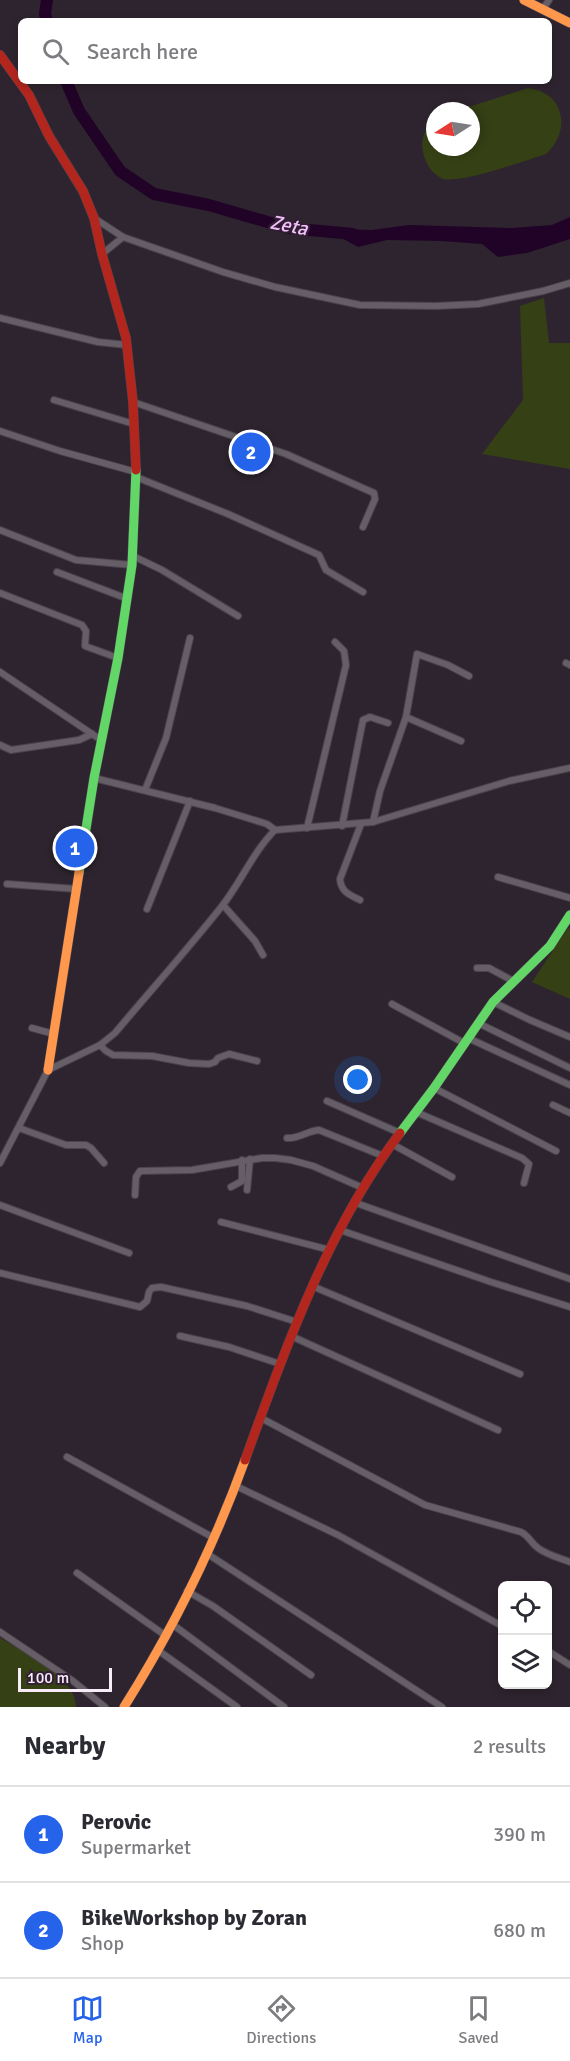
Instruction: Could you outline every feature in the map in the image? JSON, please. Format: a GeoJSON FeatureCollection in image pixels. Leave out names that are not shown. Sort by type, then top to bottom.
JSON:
{"type":"FeatureCollection","features":[{"type":"Feature","properties":{"kind":"street"},"geometry":{"type":"LineString","coordinates":[[524,0],[570,23]]}},
{"type":"Feature","properties":{"kind":"street"},"geometry":{"type":"LineString","coordinates":[[542,10],[549,0]]}},
{"type":"Feature","properties":{"kind":"street"},"geometry":{"type":"LineString","coordinates":[[0,55],[18,79]]}},
{"type":"Feature","properties":{"kind":"street"},"geometry":{"type":"LineString","coordinates":[[0,1163],[48,1070],[94,778],[128,599],[133,561],[136,474],[133,402],[127,345],[94,218],[83,191],[49,136],[29,94],[22,84]]}},
{"type":"Feature","properties":{"kind":"street"},"geometry":{"type":"LineString","coordinates":[[94,218],[123,237],[223,272],[275,287],[360,305],[478,304],[570,283]]}},
{"type":"Feature","properties":{"kind":"street"},"geometry":{"type":"LineString","coordinates":[[102,254],[123,237]]}},
{"type":"Feature","properties":{"kind":"street"},"geometry":{"type":"LineString","coordinates":[[0,318],[98,342],[127,345]]}},
{"type":"Feature","properties":{"kind":"street"},"geometry":{"type":"LineString","coordinates":[[54,400],[134,424]]}},
{"type":"Feature","properties":{"kind":"street"},"geometry":{"type":"LineString","coordinates":[[133,402],[286,454],[374,493],[375,499],[363,527]]}},
{"type":"Feature","properties":{"kind":"street"},"geometry":{"type":"LineString","coordinates":[[0,431],[136,474],[228,514],[319,555],[326,570],[363,592]]}},
{"type":"Feature","properties":{"kind":"street"},"geometry":{"type":"LineString","coordinates":[[0,530],[76,560],[133,561],[162,570],[238,616]]}},
{"type":"Feature","properties":{"kind":"street"},"geometry":{"type":"LineString","coordinates":[[57,572],[128,599]]}},
{"type":"Feature","properties":{"kind":"street"},"geometry":{"type":"LineString","coordinates":[[0,593],[82,626],[86,631],[85,646],[118,658]]}},
{"type":"Feature","properties":{"kind":"street"},"geometry":{"type":"LineString","coordinates":[[145,790],[166,738],[190,638]]}},
{"type":"Feature","properties":{"kind":"street"},"geometry":{"type":"LineString","coordinates":[[307,828],[346,665],[344,651],[335,642]]}},
{"type":"Feature","properties":{"kind":"street"},"geometry":{"type":"LineString","coordinates":[[373,822],[380,791],[406,717],[417,654],[448,665],[469,676]]}},
{"type":"Feature","properties":{"kind":"street"},"geometry":{"type":"LineString","coordinates":[[0,672],[101,740]]}},
{"type":"Feature","properties":{"kind":"street"},"geometry":{"type":"LineString","coordinates":[[342,826],[363,720],[370,717],[387,723]]}},
{"type":"Feature","properties":{"kind":"street"},"geometry":{"type":"LineString","coordinates":[[406,717],[461,741]]}},
{"type":"Feature","properties":{"kind":"street"},"geometry":{"type":"LineString","coordinates":[[0,745],[11,750],[79,740],[92,734]]}},
{"type":"Feature","properties":{"kind":"street"},"geometry":{"type":"LineString","coordinates":[[94,778],[189,801],[267,824],[274,830],[373,822],[509,781],[570,768]]}},
{"type":"Feature","properties":{"kind":"street"},"geometry":{"type":"LineString","coordinates":[[147,909],[189,801]]}},
{"type":"Feature","properties":{"kind":"street"},"geometry":{"type":"LineString","coordinates":[[360,900],[346,892],[341,886],[340,879],[361,824]]}},
{"type":"Feature","properties":{"kind":"street"},"geometry":{"type":"LineString","coordinates":[[48,1070],[100,1045],[115,1033],[223,905],[244,876],[265,840],[274,830]]}},
{"type":"Feature","properties":{"kind":"street"},"geometry":{"type":"LineString","coordinates":[[498,877],[570,898]]}},
{"type":"Feature","properties":{"kind":"street"},"geometry":{"type":"LineString","coordinates":[[7,884],[77,889]]}},
{"type":"Feature","properties":{"kind":"street"},"geometry":{"type":"LineString","coordinates":[[223,905],[255,941],[263,955]]}},
{"type":"Feature","properties":{"kind":"street"},"geometry":{"type":"LineString","coordinates":[[124,1707],[159,1651],[214,1538],[312,1286],[363,1188],[477,1023],[493,1002],[550,946],[570,915]]}},
{"type":"Feature","properties":{"kind":"street"},"geometry":{"type":"LineString","coordinates":[[477,968],[489,968],[513,981]]}},
{"type":"Feature","properties":{"kind":"street"},"geometry":{"type":"LineString","coordinates":[[493,1002],[570,1037]]}},
{"type":"Feature","properties":{"kind":"street"},"geometry":{"type":"LineString","coordinates":[[392,1004],[466,1040],[570,1085]]}},
{"type":"Feature","properties":{"kind":"street"},"geometry":{"type":"LineString","coordinates":[[477,1023],[570,1068]]}},
{"type":"Feature","properties":{"kind":"street"},"geometry":{"type":"LineString","coordinates":[[32,1028],[54,1034]]}},
{"type":"Feature","properties":{"kind":"street"},"geometry":{"type":"LineString","coordinates":[[100,1045],[113,1055],[152,1056],[189,1063],[209,1064],[229,1054],[257,1061]]}},
{"type":"Feature","properties":{"kind":"street"},"geometry":{"type":"LineString","coordinates":[[434,1088],[556,1151]]}},
{"type":"Feature","properties":{"kind":"street"},"geometry":{"type":"LineString","coordinates":[[327,1101],[400,1133]]}},
{"type":"Feature","properties":{"kind":"street"},"geometry":{"type":"LineString","coordinates":[[553,1105],[570,1113]]}},
{"type":"Feature","properties":{"kind":"street"},"geometry":{"type":"LineString","coordinates":[[416,1112],[527,1161],[529,1169],[524,1183]]}},
{"type":"Feature","properties":{"kind":"street"},"geometry":{"type":"LineString","coordinates":[[18,1128],[66,1145],[86,1145],[104,1163]]}},
{"type":"Feature","properties":{"kind":"street"},"geometry":{"type":"LineString","coordinates":[[286,1138],[295,1138],[310,1131],[319,1130],[383,1156]]}},
{"type":"Feature","properties":{"kind":"street"},"geometry":{"type":"LineString","coordinates":[[392,1144],[452,1177]]}},
{"type":"Feature","properties":{"kind":"street"},"geometry":{"type":"LineString","coordinates":[[135,1195],[136,1177],[140,1171],[149,1169],[192,1170],[262,1158],[291,1160],[313,1166],[363,1188]]}},
{"type":"Feature","properties":{"kind":"street"},"geometry":{"type":"LineString","coordinates":[[248,1190],[250,1159]]}},
{"type":"Feature","properties":{"kind":"street"},"geometry":{"type":"LineString","coordinates":[[231,1187],[242,1181],[242,1161]]}},
{"type":"Feature","properties":{"kind":"street"},"geometry":{"type":"LineString","coordinates":[[356,1203],[570,1279]]}},
{"type":"Feature","properties":{"kind":"street"},"geometry":{"type":"LineString","coordinates":[[0,1205],[129,1253]]}},
{"type":"Feature","properties":{"kind":"street"},"geometry":{"type":"LineString","coordinates":[[221,1222],[330,1250]]}},
{"type":"Feature","properties":{"kind":"street"},"geometry":{"type":"LineString","coordinates":[[340,1230],[570,1307]]}},
{"type":"Feature","properties":{"kind":"street"},"geometry":{"type":"LineString","coordinates":[[0,1273],[140,1307],[147,1301],[152,1288],[161,1287],[247,1306],[297,1322]]}},
{"type":"Feature","properties":{"kind":"street"},"geometry":{"type":"LineString","coordinates":[[312,1286],[520,1374]]}},
{"type":"Feature","properties":{"kind":"street"},"geometry":{"type":"LineString","coordinates":[[180,1336],[229,1347],[280,1364]]}},
{"type":"Feature","properties":{"kind":"street"},"geometry":{"type":"LineString","coordinates":[[291,1336],[498,1430]]}},
{"type":"Feature","properties":{"kind":"street"},"geometry":{"type":"LineString","coordinates":[[261,1418],[425,1505],[521,1532],[531,1538],[535,1546],[543,1552],[570,1562]]}},
{"type":"Feature","properties":{"kind":"street"},"geometry":{"type":"LineString","coordinates":[[67,1456],[214,1538]]}},
{"type":"Feature","properties":{"kind":"street"},"geometry":{"type":"LineString","coordinates":[[236,1486],[338,1535],[498,1624]]}},
{"type":"Feature","properties":{"kind":"street"},"geometry":{"type":"LineString","coordinates":[[207,1553],[442,1707]]}},
{"type":"Feature","properties":{"kind":"street"},"geometry":{"type":"LineString","coordinates":[[77,1573],[166,1635]]}},
{"type":"Feature","properties":{"kind":"street"},"geometry":{"type":"LineString","coordinates":[[187,1591],[213,1606],[311,1675]]}},
{"type":"Feature","properties":{"kind":"street"},"geometry":{"type":"LineString","coordinates":[[171,1624],[284,1707]]}},
{"type":"Feature","properties":{"kind":"street"},"geometry":{"type":"LineString","coordinates":[[0,1632],[73,1681],[105,1707]]}},
{"type":"Feature","properties":{"kind":"street"},"geometry":{"type":"LineString","coordinates":[[159,1651],[237,1707]]}},
{"type":"Feature","properties":{"kind":"street"},"geometry":{"type":"LineString","coordinates":[[552,1654],[570,1665]]}},
{"type":"Feature","properties":{"kind":"green space"},"geometry":{"type":"Polygon","coordinates":[[[528,88],[541,91],[551,97],[561,115],[559,136],[546,154],[476,176],[449,180],[437,176],[424,156],[422,143],[426,130],[426,156],[480,156],[480,103],[528,88]]]}},
{"type":"Feature","properties":{"kind":"green space"},"geometry":{"type":"Polygon","coordinates":[[[544,298],[549,343],[570,343],[570,469],[482,454],[523,400],[520,306],[544,298]]]}},
{"type":"Feature","properties":{"kind":"green space"},"geometry":{"type":"Polygon","coordinates":[[[568,928],[570,929],[570,999],[532,982],[568,928]]]}},
{"type":"Feature","properties":{"kind":"green space"},"geometry":{"type":"Polygon","coordinates":[[[0,1638],[58,1675],[68,1685],[74,1696],[76,1707],[0,1707],[0,1638]]]}},
{"type":"Feature","properties":{"kind":"shaded area"},"geometry":{"type":"Polygon","coordinates":[[[570,217],[570,239],[527,253],[498,257],[482,244],[442,241],[387,240],[358,247],[340,237],[338,233],[338,229],[372,230],[409,225],[512,228],[552,225],[570,217]]]}},
{"type":"Feature","properties":{"kind":"waterway","name":"Zeta"},"geometry":{"type":"LineString","coordinates":[[46,18],[47,0]]}},
{"type":"Feature","properties":{"kind":"waterway","name":"Zeta"},"geometry":{"type":"LineString","coordinates":[[67,84],[79,111],[120,171],[154,194],[209,205],[288,228],[353,234]]}},
{"type":"Feature","properties":{"kind":"traffic: fast"},"geometry":{"type":"LineString","coordinates":[[79,873],[94,778],[118,658],[132,565],[136,470]]}},
{"type":"Feature","properties":{"kind":"traffic: fast"},"geometry":{"type":"LineString","coordinates":[[400,1133],[493,1002],[550,946],[570,915]]}},
{"type":"Feature","properties":{"kind":"traffic: slow"},"geometry":{"type":"LineString","coordinates":[[524,0],[570,23]]}},
{"type":"Feature","properties":{"kind":"traffic: slow"},"geometry":{"type":"LineString","coordinates":[[48,1070],[79,873]]}},
{"type":"Feature","properties":{"kind":"traffic: slow"},"geometry":{"type":"LineString","coordinates":[[124,1707],[176,1617],[220,1524],[245,1460]]}},
{"type":"Feature","properties":{"kind":"traffic: jam"},"geometry":{"type":"LineString","coordinates":[[0,55],[18,80]]}},
{"type":"Feature","properties":{"kind":"traffic: jam"},"geometry":{"type":"LineString","coordinates":[[21,84],[29,95],[49,136],[83,191],[94,218],[126,338],[133,402],[136,470]]}},
{"type":"Feature","properties":{"kind":"traffic: jam"},"geometry":{"type":"LineString","coordinates":[[245,1460],[293,1332],[330,1249],[374,1170],[400,1133]]}},
{"type":"Feature","properties":{"kind":"place","name":"BikeWorkshop by Zoran"},"geometry":{"type":"Point","coordinates":[251,452]}},
{"type":"Feature","properties":{"kind":"place","name":"Perovic"},"geometry":{"type":"Point","coordinates":[75,848]}}]}
